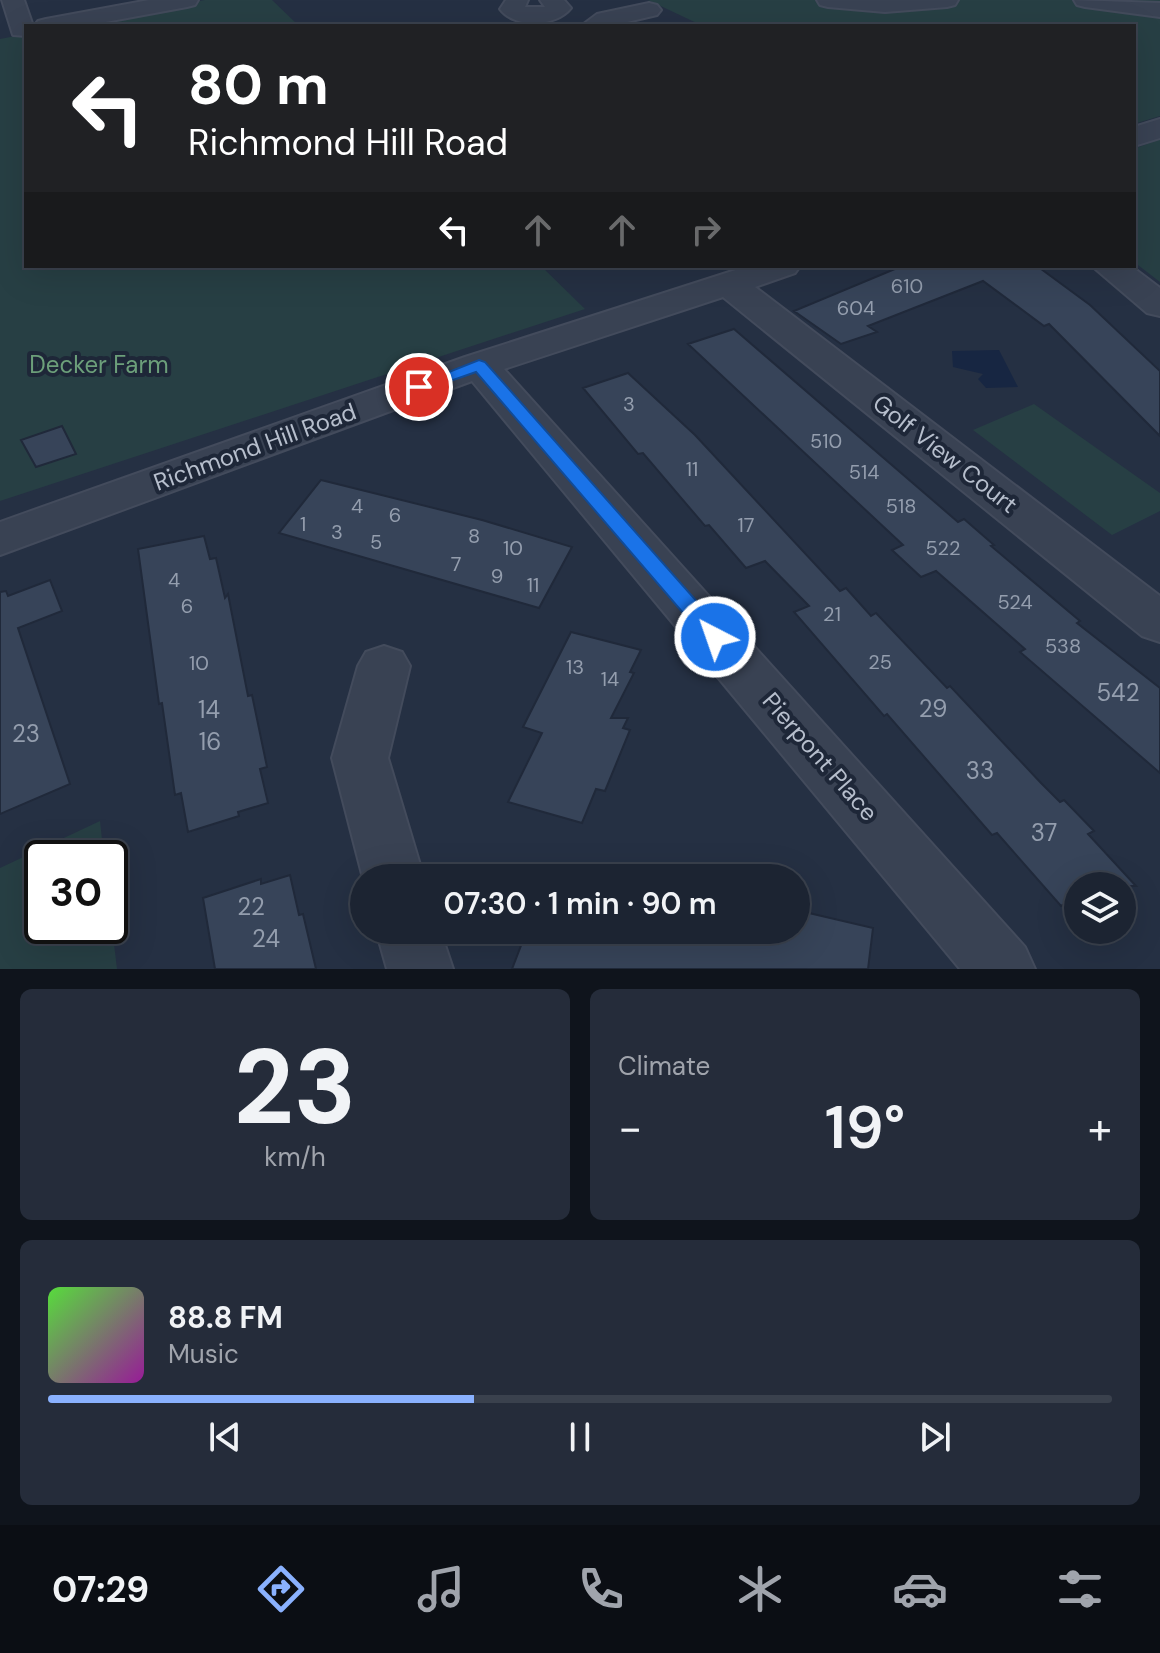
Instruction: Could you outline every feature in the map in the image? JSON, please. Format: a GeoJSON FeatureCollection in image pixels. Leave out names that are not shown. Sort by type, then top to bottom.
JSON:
{"type":"FeatureCollection","features":[{"type":"Feature","properties":{"kind":"street"},"geometry":{"type":"LineString","coordinates":[[13,0],[24,30]]}},
{"type":"Feature","properties":{"kind":"street"},"geometry":{"type":"LineString","coordinates":[[57,24],[187,0]]}},
{"type":"Feature","properties":{"kind":"street"},"geometry":{"type":"LineString","coordinates":[[508,0],[517,1],[512,9],[530,16],[553,13],[559,8],[553,0]]}},
{"type":"Feature","properties":{"kind":"street"},"geometry":{"type":"LineString","coordinates":[[828,0],[885,5],[947,0]]}},
{"type":"Feature","properties":{"kind":"street"},"geometry":{"type":"LineString","coordinates":[[1085,0],[1160,10]]}},
{"type":"Feature","properties":{"kind":"street"},"geometry":{"type":"LineString","coordinates":[[596,24],[605,19],[649,10]]}},
{"type":"Feature","properties":{"kind":"street"},"geometry":{"type":"LineString","coordinates":[[1136,136],[1160,128]]}},
{"type":"Feature","properties":{"kind":"street","name":"Richmond Hill Road"},"geometry":{"type":"LineString","coordinates":[[0,539],[479,365],[777,268]]}},
{"type":"Feature","properties":{"kind":"street"},"geometry":{"type":"LineString","coordinates":[[1112,268],[1160,305]]}},
{"type":"Feature","properties":{"kind":"street","name":"Golf View Court"},"geometry":{"type":"LineString","coordinates":[[730,285],[1160,623]]}},
{"type":"Feature","properties":{"kind":"street","name":"Pierpont Place"},"geometry":{"type":"LineString","coordinates":[[479,365],[1002,969]]}},
{"type":"Feature","properties":{"kind":"street"},"geometry":{"type":"LineString","coordinates":[[384,666],[360,758],[389,864]]}},
{"type":"Feature","properties":{"kind":"street"},"geometry":{"type":"LineString","coordinates":[[412,944],[420,969]]}},
{"type":"Feature","properties":{"kind":"green space"},"geometry":{"type":"Polygon","coordinates":[[[205,0],[272,0],[297,24],[79,24],[205,0]]]}},
{"type":"Feature","properties":{"kind":"green space"},"geometry":{"type":"Polygon","coordinates":[[[648,0],[1160,0],[1160,116],[1136,123],[1136,24],[699,24],[648,0]]]}},
{"type":"Feature","properties":{"kind":"green space","name":"Decker Farm"},"geometry":{"type":"Polygon","coordinates":[[[24,34],[24,268],[543,268],[585,309],[0,501],[0,39],[24,34]]]}},
{"type":"Feature","properties":{"kind":"green space"},"geometry":{"type":"Polygon","coordinates":[[[1160,139],[1160,282],[1136,264],[1136,148],[1160,139]]]}},
{"type":"Feature","properties":{"kind":"green space"},"geometry":{"type":"Polygon","coordinates":[[[1034,404],[1160,493],[1160,511],[1112,535],[973,430],[1034,404]]]}},
{"type":"Feature","properties":{"kind":"green space"},"geometry":{"type":"Polygon","coordinates":[[[100,821],[102,840],[60,840],[100,821]]]}},
{"type":"Feature","properties":{"kind":"green space"},"geometry":{"type":"Polygon","coordinates":[[[24,857],[24,944],[114,944],[117,969],[0,969],[0,868],[24,857]]]}},
{"type":"Feature","properties":{"kind":"water"},"geometry":{"type":"Polygon","coordinates":[[[999,350],[1018,387],[986,388],[978,379],[983,374],[953,367],[952,351],[999,350]]]}},
{"type":"Feature","properties":{"kind":"building"},"geometry":{"type":"Polygon","coordinates":[[[897,268],[1040,268],[1090,305],[1160,371],[1160,436],[1049,324],[1044,326],[983,281],[868,326],[877,332],[841,344],[794,311],[897,268]]]}},
{"type":"Feature","properties":{"kind":"building"},"geometry":{"type":"Polygon","coordinates":[[[734,329],[958,522],[964,519],[994,545],[991,546],[1080,621],[1077,623],[1160,688],[1160,773],[1020,652],[1025,649],[936,571],[921,577],[892,550],[903,545],[688,344],[734,329]]]}},
{"type":"Feature","properties":{"kind":"building"},"geometry":{"type":"Polygon","coordinates":[[[628,373],[695,435],[840,591],[846,588],[871,616],[876,613],[1060,802],[1064,800],[1094,831],[1088,834],[1123,872],[1064,872],[1064,904],[1061,906],[997,833],[992,835],[794,612],[809,606],[765,561],[746,568],[709,525],[705,526],[643,453],[638,454],[583,388],[628,373]]]}},
{"type":"Feature","properties":{"kind":"building"},"geometry":{"type":"Polygon","coordinates":[[[62,426],[76,454],[36,467],[21,440],[62,426]]]}},
{"type":"Feature","properties":{"kind":"building"},"geometry":{"type":"Polygon","coordinates":[[[321,480],[482,520],[572,547],[539,608],[279,533],[321,480]]]}},
{"type":"Feature","properties":{"kind":"building"},"geometry":{"type":"Polygon","coordinates":[[[204,536],[210,559],[216,558],[225,598],[228,594],[248,696],[252,695],[267,767],[260,769],[268,803],[188,832],[181,793],[175,795],[138,549],[204,536]]]}},
{"type":"Feature","properties":{"kind":"building"},"geometry":{"type":"Polygon","coordinates":[[[50,580],[62,611],[18,628],[70,784],[0,814],[0,592],[6,591],[8,596],[50,580]]]}},
{"type":"Feature","properties":{"kind":"building"},"geometry":{"type":"Polygon","coordinates":[[[571,632],[641,650],[630,672],[634,673],[611,718],[628,718],[623,728],[630,730],[605,791],[596,789],[582,823],[508,802],[542,733],[523,727],[571,632]]]}},
{"type":"Feature","properties":{"kind":"building"},"geometry":{"type":"Polygon","coordinates":[[[290,875],[316,969],[215,969],[203,898],[261,879],[261,884],[290,875]]]}},
{"type":"Feature","properties":{"kind":"building"},"geometry":{"type":"Polygon","coordinates":[[[810,913],[873,928],[868,969],[512,969],[522,944],[810,944],[810,913]]]}},
{"type":"Feature","properties":{"kind":"route"},"geometry":{"type":"LineString","coordinates":[[419,387],[479,365],[715,637]]}}]}
